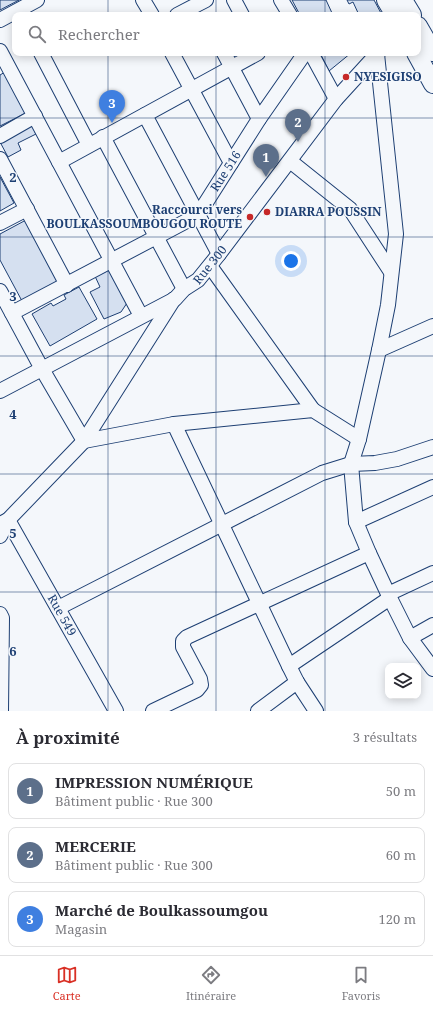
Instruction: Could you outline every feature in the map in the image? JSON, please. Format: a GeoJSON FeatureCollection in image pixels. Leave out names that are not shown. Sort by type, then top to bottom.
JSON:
{"type":"FeatureCollection","features":[{"type":"Feature","properties":{"kind":"main road"},"geometry":{"type":"LineString","coordinates":[[386,0],[392,12]]}},
{"type":"Feature","properties":{"kind":"main road"},"geometry":{"type":"LineString","coordinates":[[403,0],[410,12]]}},
{"type":"Feature","properties":{"kind":"main road"},"geometry":{"type":"LineString","coordinates":[[421,31],[433,52]]}},
{"type":"Feature","properties":{"kind":"main road"},"geometry":{"type":"LineString","coordinates":[[418,56],[433,84]]}},
{"type":"Feature","properties":{"kind":"street"},"geometry":{"type":"LineString","coordinates":[[20,12],[37,0]]}},
{"type":"Feature","properties":{"kind":"street"},"geometry":{"type":"LineString","coordinates":[[143,0],[150,12]]}},
{"type":"Feature","properties":{"kind":"street"},"geometry":{"type":"LineString","coordinates":[[234,0],[240,12]]}},
{"type":"Feature","properties":{"kind":"street"},"geometry":{"type":"LineString","coordinates":[[281,0],[288,12]]}},
{"type":"Feature","properties":{"kind":"street"},"geometry":{"type":"LineString","coordinates":[[184,12],[201,5]]}},
{"type":"Feature","properties":{"kind":"street"},"geometry":{"type":"LineString","coordinates":[[0,20],[12,15]]}},
{"type":"Feature","properties":{"kind":"street"},"geometry":{"type":"LineString","coordinates":[[0,50],[141,316]]}},
{"type":"Feature","properties":{"kind":"street"},"geometry":{"type":"LineString","coordinates":[[43,56],[89,145]]}},
{"type":"Feature","properties":{"kind":"street"},"geometry":{"type":"LineString","coordinates":[[174,56],[231,163]]}},
{"type":"Feature","properties":{"kind":"street"},"geometry":{"type":"LineString","coordinates":[[226,56],[259,119]]}},
{"type":"Feature","properties":{"kind":"street"},"geometry":{"type":"LineString","coordinates":[[59,162],[253,56]]}},
{"type":"Feature","properties":{"kind":"street","name":"Rue 516"},"geometry":{"type":"LineString","coordinates":[[12,314],[198,215],[259,119],[303,56]]}},
{"type":"Feature","properties":{"kind":"street"},"geometry":{"type":"LineString","coordinates":[[313,56],[336,99]]}},
{"type":"Feature","properties":{"kind":"street","name":"Rue 300"},"geometry":{"type":"LineString","coordinates":[[0,391],[141,316],[179,294],[198,280],[336,99],[375,56]]}},
{"type":"Feature","properties":{"kind":"street"},"geometry":{"type":"LineString","coordinates":[[377,56],[396,234],[388,305],[359,439],[351,464],[356,522],[389,596],[410,638],[433,669]]}},
{"type":"Feature","properties":{"kind":"street"},"geometry":{"type":"LineString","coordinates":[[145,115],[219,254]]}},
{"type":"Feature","properties":{"kind":"street"},"geometry":{"type":"LineString","coordinates":[[0,136],[35,116]]}},
{"type":"Feature","properties":{"kind":"street"},"geometry":{"type":"LineString","coordinates":[[0,536],[4,522],[84,441],[179,294],[156,237],[103,137]]}},
{"type":"Feature","properties":{"kind":"street"},"geometry":{"type":"LineString","coordinates":[[0,159],[67,285]]}},
{"type":"Feature","properties":{"kind":"street"},"geometry":{"type":"LineString","coordinates":[[290,161],[350,209],[392,272]]}},
{"type":"Feature","properties":{"kind":"street"},"geometry":{"type":"LineString","coordinates":[[0,223],[27,209]]}},
{"type":"Feature","properties":{"kind":"street"},"geometry":{"type":"LineString","coordinates":[[210,266],[313,410],[359,439]]}},
{"type":"Feature","properties":{"kind":"street"},"geometry":{"type":"LineString","coordinates":[[0,291],[42,369],[84,441]]}},
{"type":"Feature","properties":{"kind":"street"},"geometry":{"type":"LineString","coordinates":[[379,350],[433,326]]}},
{"type":"Feature","properties":{"kind":"street"},"geometry":{"type":"LineString","coordinates":[[84,441],[174,424],[313,410]]}},
{"type":"Feature","properties":{"kind":"street"},"geometry":{"type":"LineString","coordinates":[[174,424],[289,666],[297,682],[316,711]]}},
{"type":"Feature","properties":{"kind":"street"},"geometry":{"type":"LineString","coordinates":[[58,608],[322,473],[351,464],[375,463],[397,458],[433,447]]}},
{"type":"Feature","properties":{"kind":"street"},"geometry":{"type":"LineString","coordinates":[[356,522],[433,487]]}},
{"type":"Feature","properties":{"kind":"street","name":"Rue 549"},"geometry":{"type":"LineString","coordinates":[[4,522],[58,608],[116,711]]}},
{"type":"Feature","properties":{"kind":"street"},"geometry":{"type":"LineString","coordinates":[[153,711],[197,690],[201,685],[200,679],[183,647],[183,641],[187,637],[369,553]]}},
{"type":"Feature","properties":{"kind":"street"},"geometry":{"type":"LineString","coordinates":[[289,666],[389,596],[433,573]]}},
{"type":"Feature","properties":{"kind":"street"},"geometry":{"type":"LineString","coordinates":[[0,614],[2,618],[1,711]]}},
{"type":"Feature","properties":{"kind":"street"},"geometry":{"type":"LineString","coordinates":[[410,638],[433,625]]}},
{"type":"Feature","properties":{"kind":"street"},"geometry":{"type":"LineString","coordinates":[[258,711],[297,682]]}},
{"type":"Feature","properties":{"kind":"building"},"geometry":{"type":"Polygon","coordinates":[[[0,0],[19,0],[0,10],[0,0]]]}},
{"type":"Feature","properties":{"kind":"building"},"geometry":{"type":"Polygon","coordinates":[[[292,0],[326,0],[332,12],[298,12],[292,0]]]}},
{"type":"Feature","properties":{"kind":"building"},"geometry":{"type":"Polygon","coordinates":[[[347,0],[374,0],[380,12],[358,12],[353,2],[349,4],[347,0]]]}},
{"type":"Feature","properties":{"kind":"building"},"geometry":{"type":"Polygon","coordinates":[[[322,56],[347,56],[329,71],[322,56]]]}},
{"type":"Feature","properties":{"kind":"building"},"geometry":{"type":"Polygon","coordinates":[[[5,72],[26,113],[0,126],[0,75],[5,72]]]}},
{"type":"Feature","properties":{"kind":"building"},"geometry":{"type":"Polygon","coordinates":[[[31,123],[36,134],[18,143],[21,150],[8,157],[0,142],[31,123]]]}},
{"type":"Feature","properties":{"kind":"building"},"geometry":{"type":"Polygon","coordinates":[[[0,177],[14,203],[0,211],[0,177]]]}},
{"type":"Feature","properties":{"kind":"building"},"geometry":{"type":"Polygon","coordinates":[[[26,220],[58,282],[22,301],[0,260],[0,234],[26,220]]]}},
{"type":"Feature","properties":{"kind":"building"},"geometry":{"type":"Polygon","coordinates":[[[109,267],[127,303],[121,312],[104,319],[90,292],[100,287],[94,274],[109,267]]]}},
{"type":"Feature","properties":{"kind":"building"},"geometry":{"type":"Polygon","coordinates":[[[79,287],[97,319],[50,346],[32,314],[51,303],[53,306],[66,299],[64,295],[79,287]]]}},
{"type":"Feature","properties":{"kind":"place","name":"NYESIGISO"},"geometry":{"type":"Point","coordinates":[346,77]}},
{"type":"Feature","properties":{"kind":"place","name":"Marché de Boulkassoumgou"},"geometry":{"type":"Point","coordinates":[112,123]}},
{"type":"Feature","properties":{"kind":"place","name":"MERCERIE"},"geometry":{"type":"Point","coordinates":[298,142]}},
{"type":"Feature","properties":{"kind":"place","name":"IMPRESSION NUMÉRIQUE"},"geometry":{"type":"Point","coordinates":[266,177]}},
{"type":"Feature","properties":{"kind":"place","name":"DIARRA POUSSIN"},"geometry":{"type":"Point","coordinates":[267,212]}},
{"type":"Feature","properties":{"kind":"place","name":"Raccourci vers BOULKASSOUMBOUGOU ROUTE"},"geometry":{"type":"Point","coordinates":[250,217]}}]}
